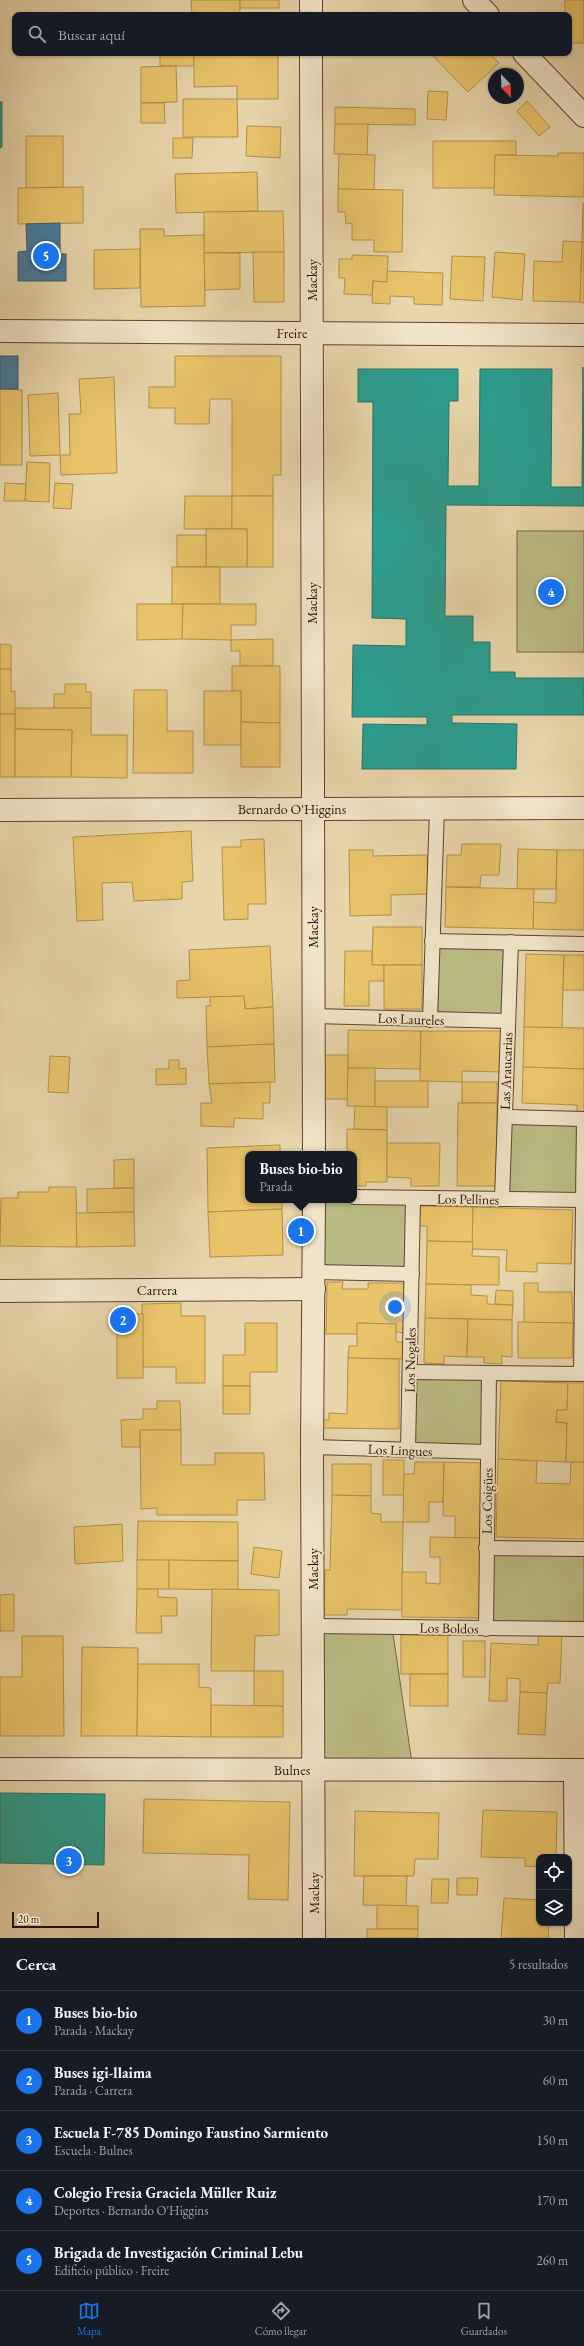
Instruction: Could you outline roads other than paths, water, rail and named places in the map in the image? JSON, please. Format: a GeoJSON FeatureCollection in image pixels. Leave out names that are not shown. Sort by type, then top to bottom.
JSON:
{"type":"FeatureCollection","features":[{"type":"Feature","properties":{"kind":"street"},"geometry":{"type":"LineString","coordinates":[[311,0],[311,12]]}},
{"type":"Feature","properties":{"kind":"street"},"geometry":{"type":"LineString","coordinates":[[474,0],[485,12]]}},
{"type":"Feature","properties":{"kind":"street","name":"Mackay"},"geometry":{"type":"LineString","coordinates":[[311,56],[314,1151]]}},
{"type":"Feature","properties":{"kind":"street"},"geometry":{"type":"LineString","coordinates":[[527,56],[584,116]]}},
{"type":"Feature","properties":{"kind":"street","name":"Freire"},"geometry":{"type":"LineString","coordinates":[[0,331],[584,335]]}},
{"type":"Feature","properties":{"kind":"street","name":"Bernardo O'Higgins"},"geometry":{"type":"LineString","coordinates":[[0,810],[584,808]]}},
{"type":"Feature","properties":{"kind":"street","name":"Mackay"},"geometry":{"type":"LineString","coordinates":[[314,1203],[312,1447],[314,1938]]}},
{"type":"Feature","properties":{"kind":"street","name":"Carrera"},"geometry":{"type":"LineString","coordinates":[[0,1291],[314,1281]]}},
{"type":"Feature","properties":{"kind":"street","name":"Bulnes"},"geometry":{"type":"LineString","coordinates":[[0,1769],[579,1770]]}},
{"type":"Feature","properties":{"kind":"street"},"geometry":{"type":"LineString","coordinates":[[576,1938],[579,1770]]}},
{"type":"Feature","properties":{"kind":"lane"},"geometry":{"type":"LineString","coordinates":[[430,1020],[437,809]]}},
{"type":"Feature","properties":{"kind":"lane"},"geometry":{"type":"LineString","coordinates":[[432,941],[584,944]]}},
{"type":"Feature","properties":{"kind":"lane","name":"Las Araucarias"},"geometry":{"type":"LineString","coordinates":[[502,1200],[511,942]]}},
{"type":"Feature","properties":{"kind":"lane","name":"Los Laureles"},"geometry":{"type":"LineString","coordinates":[[314,1016],[508,1021]]}},
{"type":"Feature","properties":{"kind":"lane"},"geometry":{"type":"LineString","coordinates":[[410,1372],[583,1374],[584,1119],[505,1117]]}},
{"type":"Feature","properties":{"kind":"lane","name":"Los Pellines"},"geometry":{"type":"LineString","coordinates":[[357,1197],[583,1200]]}},
{"type":"Feature","properties":{"kind":"lane","name":"Los Nogales"},"geometry":{"type":"LineString","coordinates":[[408,1450],[413,1199]]}},
{"type":"Feature","properties":{"kind":"lane"},"geometry":{"type":"LineString","coordinates":[[314,1281],[412,1274]]}},
{"type":"Feature","properties":{"kind":"lane","name":"Los Coigües"},"geometry":{"type":"LineString","coordinates":[[486,1629],[489,1373]]}},
{"type":"Feature","properties":{"kind":"lane","name":"Los Lingues"},"geometry":{"type":"LineString","coordinates":[[312,1447],[488,1452]]}},
{"type":"Feature","properties":{"kind":"lane"},"geometry":{"type":"LineString","coordinates":[[486,1548],[584,1548]]}},
{"type":"Feature","properties":{"kind":"lane","name":"Los Boldos"},"geometry":{"type":"LineString","coordinates":[[313,1626],[584,1629]]}},
{"type":"Feature","properties":{"kind":"place","name":"Brigada de Investigación Criminal Lebu"},"geometry":{"type":"Point","coordinates":[46,256]}},
{"type":"Feature","properties":{"kind":"place","name":"Colegio Fresia Graciela Müller Ruiz"},"geometry":{"type":"Point","coordinates":[551,592]}},
{"type":"Feature","properties":{"kind":"place","name":"Buses bio-bio"},"geometry":{"type":"Point","coordinates":[301,1231]}},
{"type":"Feature","properties":{"kind":"place","name":"Buses igi-llaima"},"geometry":{"type":"Point","coordinates":[123,1320]}},
{"type":"Feature","properties":{"kind":"place","name":"Escuela F-785 Domingo Faustino Sarmiento"},"geometry":{"type":"Point","coordinates":[69,1861]}}]}
